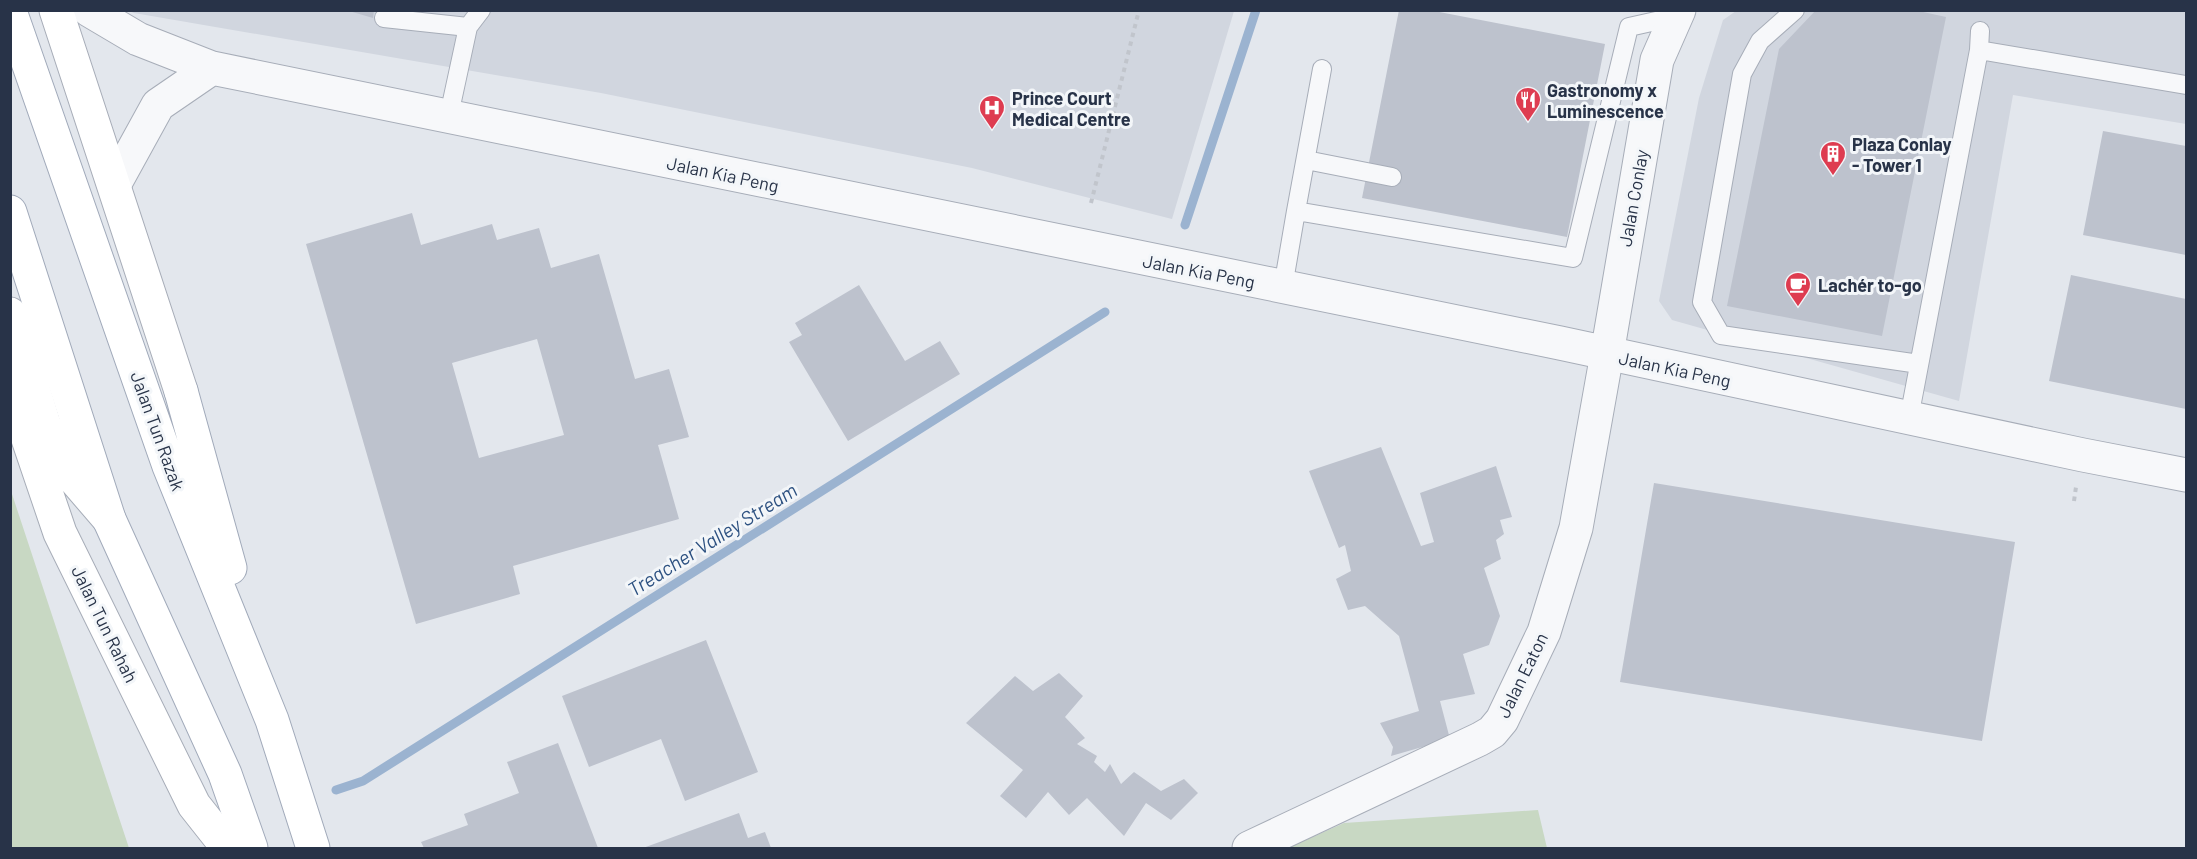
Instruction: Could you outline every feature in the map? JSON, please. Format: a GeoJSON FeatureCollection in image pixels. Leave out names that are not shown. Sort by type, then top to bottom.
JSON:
{"type":"FeatureCollection","features":[{"type":"Feature","properties":{"kind":"main road"},"geometry":{"type":"LineString","coordinates":[[56,10],[181,390],[272,720]]}},
{"type":"Feature","properties":{"kind":"main road","name":"Jalan Tun Razak"},"geometry":{"type":"LineString","coordinates":[[10,11],[169,466],[272,720],[313,849]]}},
{"type":"Feature","properties":{"kind":"main road"},"geometry":{"type":"LineString","coordinates":[[10,212],[109,519],[225,774],[251,849]]}},
{"type":"Feature","properties":{"kind":"main road"},"geometry":{"type":"LineString","coordinates":[[10,314],[44,424],[72,476],[109,519]]}},
{"type":"Feature","properties":{"kind":"main road","name":"Jalan Tun Rahah"},"geometry":{"type":"LineString","coordinates":[[10,386],[60,533],[194,805],[228,849]]}},
{"type":"Feature","properties":{"kind":"street","name":"Jalan Kia Peng"},"geometry":{"type":"LineString","coordinates":[[89,10],[138,39],[212,68],[1607,354],[2118,463],[2187,475]]}},
{"type":"Feature","properties":{"kind":"street","name":"Jalan Conlay"},"geometry":{"type":"LineString","coordinates":[[1607,354],[1657,60],[1677,14]]}},
{"type":"Feature","properties":{"kind":"street"},"geometry":{"type":"LineString","coordinates":[[114,185],[158,105],[212,68]]}},
{"type":"Feature","properties":{"kind":"street","name":"Jalan Eaton"},"geometry":{"type":"LineString","coordinates":[[1249,849],[1480,739],[1492,732],[1502,720],[1544,632],[1576,528],[1607,354]]}},
{"type":"Feature","properties":{"kind":"lane"},"geometry":{"type":"LineString","coordinates":[[1795,10],[1760,41],[1742,74],[1702,302],[1721,335],[1919,364]]}},
{"type":"Feature","properties":{"kind":"lane"},"geometry":{"type":"LineString","coordinates":[[1296,212],[1573,258],[1629,27],[1677,14]]}},
{"type":"Feature","properties":{"kind":"lane"},"geometry":{"type":"LineString","coordinates":[[384,18],[476,16],[449,115]]}},
{"type":"Feature","properties":{"kind":"lane"},"geometry":{"type":"LineString","coordinates":[[1909,418],[1979,51],[1980,32]]}},
{"type":"Feature","properties":{"kind":"lane"},"geometry":{"type":"LineString","coordinates":[[1979,51],[2187,85]]}},
{"type":"Feature","properties":{"kind":"lane"},"geometry":{"type":"LineString","coordinates":[[1283,287],[1322,69]]}},
{"type":"Feature","properties":{"kind":"lane"},"geometry":{"type":"LineString","coordinates":[[1306,160],[1392,177]]}},
{"type":"Feature","properties":{"kind":"path"},"geometry":{"type":"LineString","coordinates":[[1091,203],[1139,10]]}},
{"type":"Feature","properties":{"kind":"shaded area","name":"Prince Court Medical Centre"},"geometry":{"type":"Polygon","coordinates":[[[129,11],[1234,11],[1172,219],[972,168],[601,93],[129,11]]]}},
{"type":"Feature","properties":{"kind":"shaded area"},"geometry":{"type":"Polygon","coordinates":[[[1736,11],[2186,11],[2186,124],[2013,95],[1959,401],[1672,320],[1659,301],[1699,98],[1723,20],[1736,11]]]}},
{"type":"Feature","properties":{"kind":"green space"},"geometry":{"type":"Polygon","coordinates":[[[11,491],[129,848],[11,848],[11,491]]]}},
{"type":"Feature","properties":{"kind":"green space"},"geometry":{"type":"Polygon","coordinates":[[[1538,810],[1547,848],[1288,848],[1344,823],[1538,810]]]}},
{"type":"Feature","properties":{"kind":"building"},"geometry":{"type":"Polygon","coordinates":[[[374,10],[373,18],[349,11],[374,10]]]}},
{"type":"Feature","properties":{"kind":"building"},"geometry":{"type":"Polygon","coordinates":[[[1399,10],[1429,10],[1605,44],[1567,237],[1362,198],[1399,10]]]}},
{"type":"Feature","properties":{"kind":"building","name":"Plaza Conlay - Tower 1"},"geometry":{"type":"Polygon","coordinates":[[[1816,10],[1914,10],[1946,17],[1882,336],[1727,306],[1779,49],[1816,10]]]}},
{"type":"Feature","properties":{"kind":"building"},"geometry":{"type":"Polygon","coordinates":[[[2103,131],[2186,146],[2186,255],[2083,235],[2103,131]]]}},
{"type":"Feature","properties":{"kind":"building"},"geometry":{"type":"Polygon","coordinates":[[[412,213],[421,245],[492,224],[497,240],[539,228],[551,268],[599,254],[635,379],[669,369],[689,437],[658,445],[679,519],[513,566],[520,594],[416,624],[306,244],[412,213]],[[537,339],[452,363],[479,458],[564,435],[537,339]]]}},
{"type":"Feature","properties":{"kind":"building"},"geometry":{"type":"Polygon","coordinates":[[[2071,275],[2186,299],[2186,409],[2049,381],[2071,275]]]}},
{"type":"Feature","properties":{"kind":"building"},"geometry":{"type":"Polygon","coordinates":[[[859,285],[905,361],[940,341],[960,374],[848,441],[789,342],[802,335],[795,323],[859,285]]]}},
{"type":"Feature","properties":{"kind":"building"},"geometry":{"type":"Polygon","coordinates":[[[1381,447],[1421,546],[1434,542],[1420,493],[1496,466],[1512,517],[1500,520],[1504,534],[1496,540],[1501,559],[1484,568],[1500,616],[1489,645],[1463,654],[1475,694],[1440,701],[1450,739],[1391,756],[1393,747],[1380,723],[1419,711],[1399,636],[1365,606],[1348,610],[1336,579],[1351,571],[1345,545],[1339,548],[1309,471],[1381,447]]]}},
{"type":"Feature","properties":{"kind":"building"},"geometry":{"type":"Polygon","coordinates":[[[1654,483],[2015,542],[1982,741],[1620,682],[1654,483]]]}},
{"type":"Feature","properties":{"kind":"building"},"geometry":{"type":"Polygon","coordinates":[[[706,640],[758,772],[685,801],[661,739],[589,767],[562,696],[706,640]]]}},
{"type":"Feature","properties":{"kind":"building"},"geometry":{"type":"Polygon","coordinates":[[[1059,673],[1083,696],[1065,717],[1085,738],[1077,744],[1097,756],[1094,762],[1105,772],[1110,764],[1121,784],[1134,772],[1161,791],[1184,779],[1198,793],[1171,820],[1146,803],[1124,836],[1087,798],[1069,815],[1048,792],[1026,818],[1000,796],[1023,770],[966,723],[1015,676],[1033,691],[1059,673]]]}},
{"type":"Feature","properties":{"kind":"building"},"geometry":{"type":"Polygon","coordinates":[[[558,743],[598,848],[424,848],[421,842],[468,825],[464,814],[519,793],[507,762],[558,743]]]}},
{"type":"Feature","properties":{"kind":"building"},"geometry":{"type":"Polygon","coordinates":[[[739,813],[748,838],[765,832],[771,848],[643,848],[739,813]]]}},
{"type":"Feature","properties":{"kind":"waterway","name":"Treacher Valley Stream"},"geometry":{"type":"LineString","coordinates":[[1185,225],[1256,10]]}},
{"type":"Feature","properties":{"kind":"waterway","name":"Treacher Valley Stream"},"geometry":{"type":"LineString","coordinates":[[336,790],[363,781],[1105,312]]}},
{"type":"Feature","properties":{"kind":"place","name":"Gastronomy x Luminescence"},"geometry":{"type":"Point","coordinates":[1528,123]}},
{"type":"Feature","properties":{"kind":"place","name":"Prince Court Medical Centre"},"geometry":{"type":"Point","coordinates":[992,131]}},
{"type":"Feature","properties":{"kind":"place","name":"Plaza Conlay - Tower 1"},"geometry":{"type":"Point","coordinates":[1833,177]}},
{"type":"Feature","properties":{"kind":"place","name":"Lachér to-go"},"geometry":{"type":"Point","coordinates":[1798,308]}}]}
